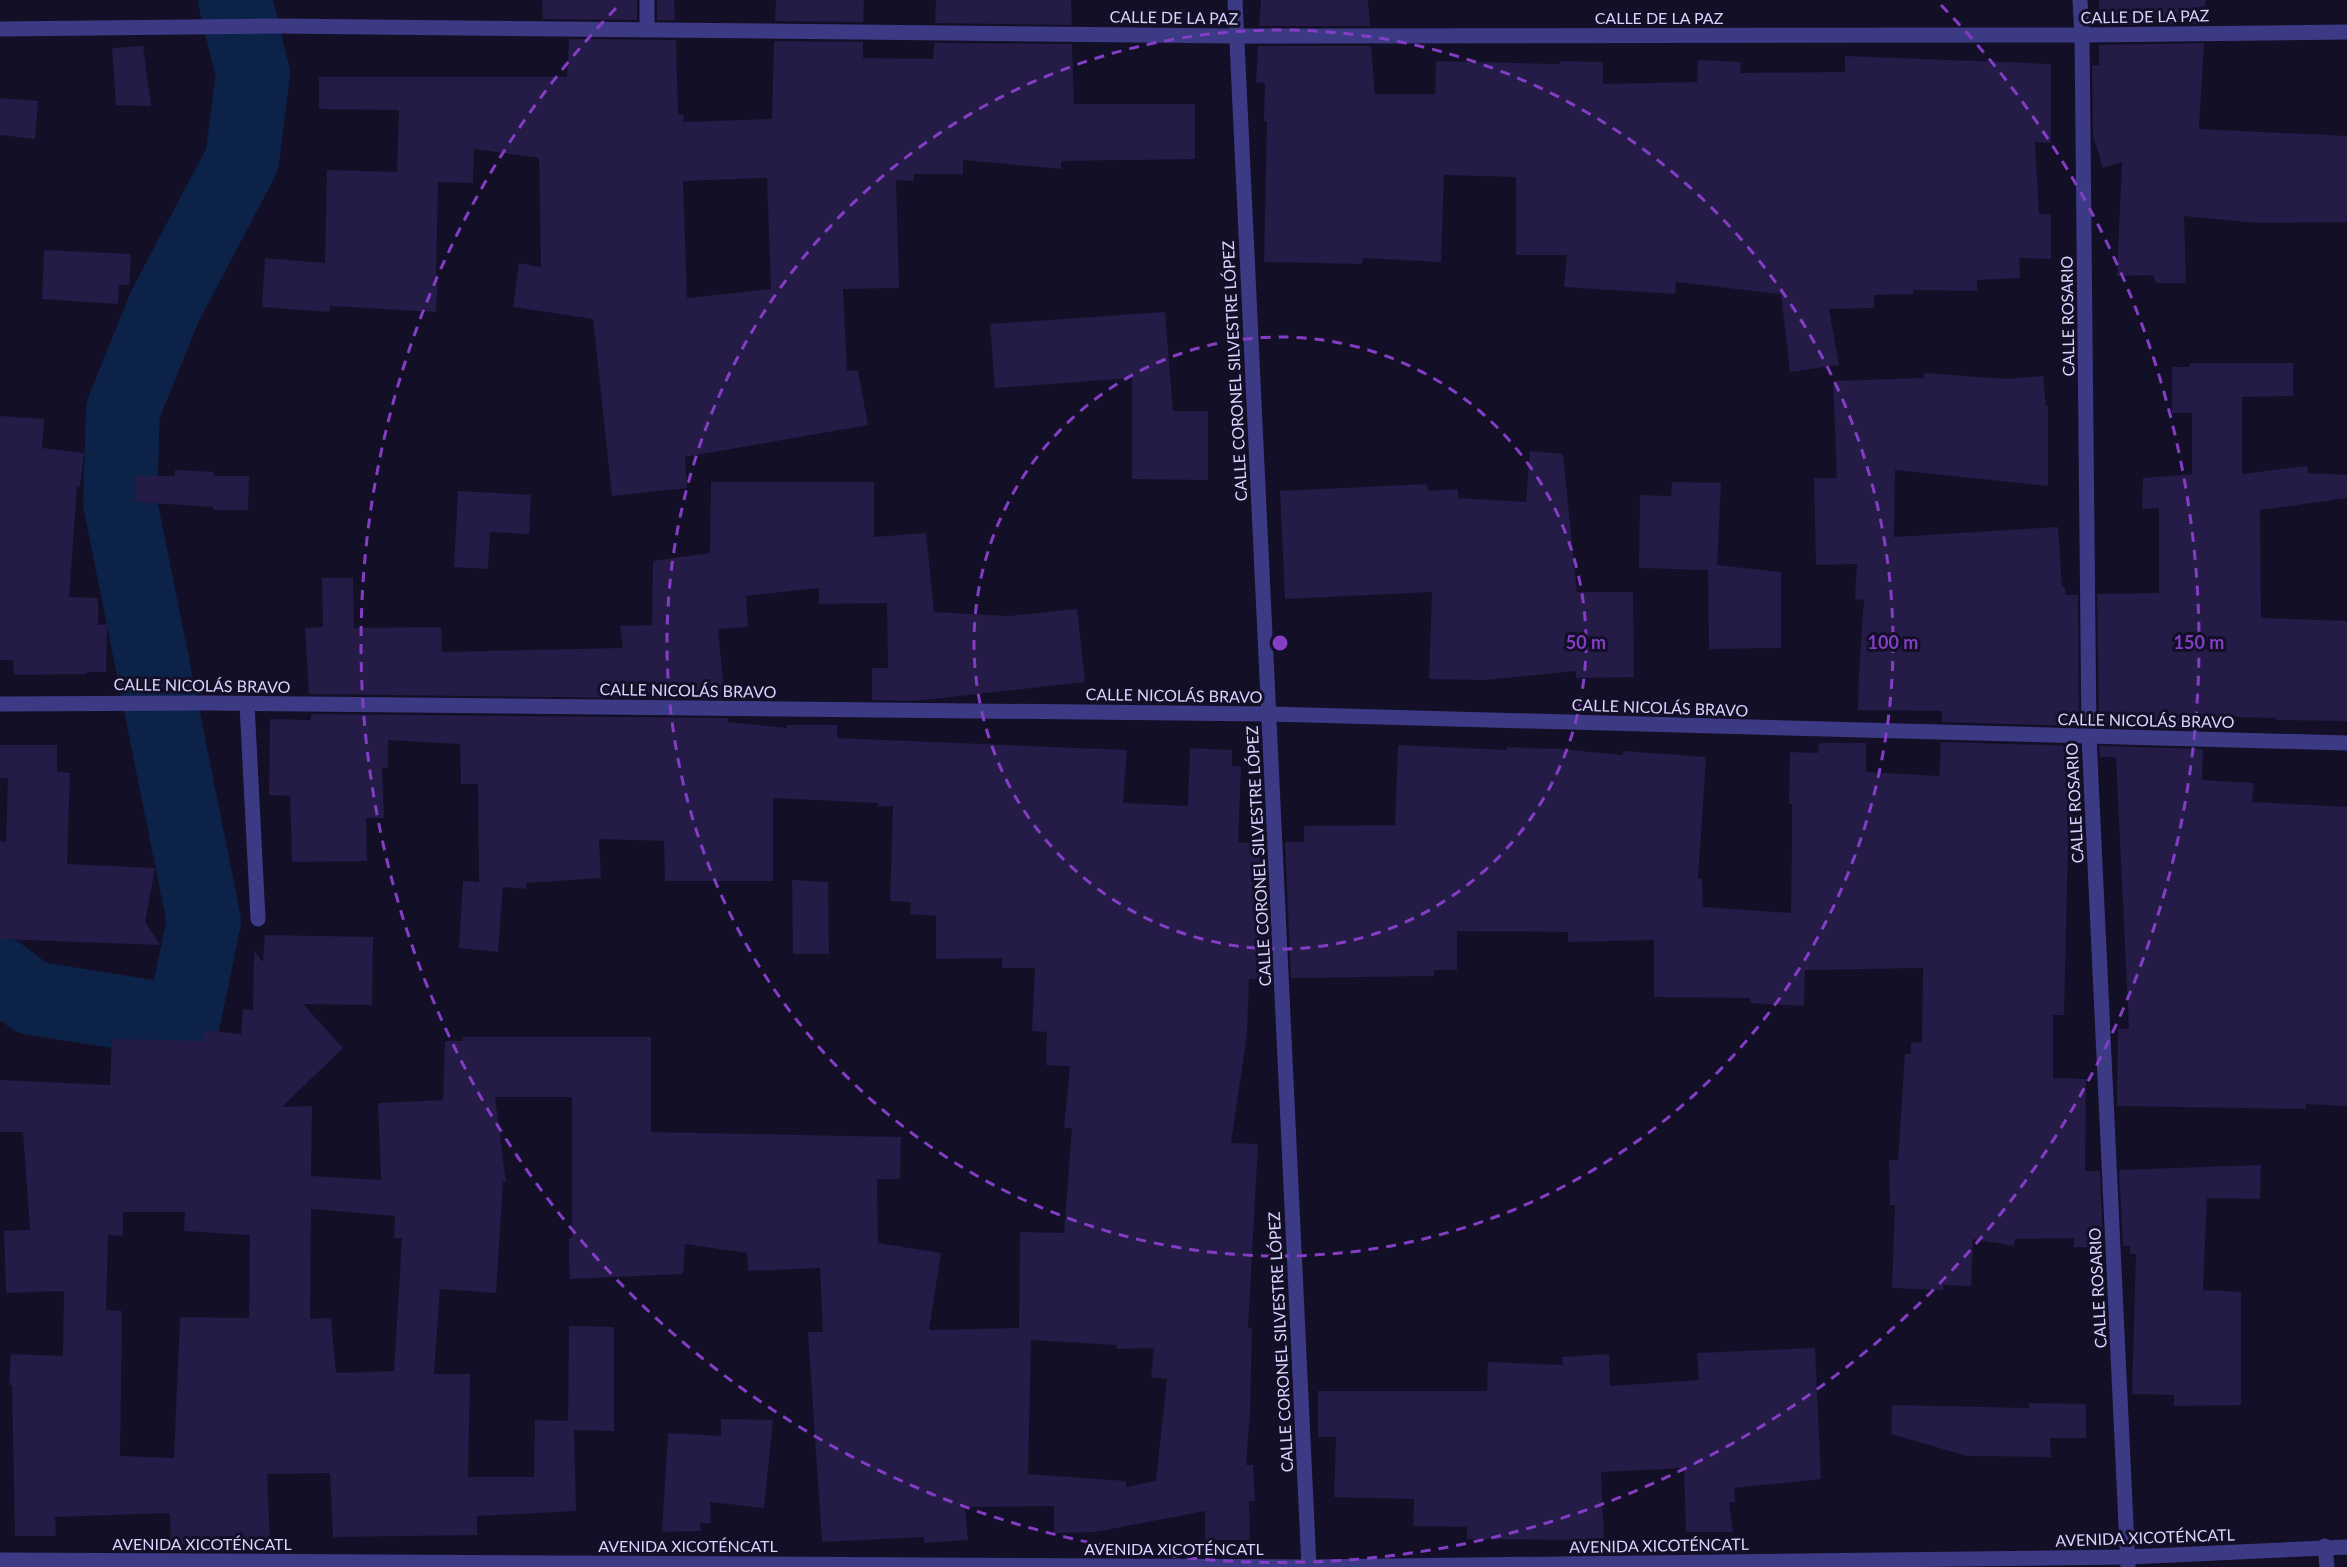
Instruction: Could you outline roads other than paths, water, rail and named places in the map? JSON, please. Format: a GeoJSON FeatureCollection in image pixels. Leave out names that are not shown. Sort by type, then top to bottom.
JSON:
{"type":"FeatureCollection","features":[{"type":"Feature","properties":{"kind":"street"},"geometry":{"type":"LineString","coordinates":[[647,0],[647,29]]}},
{"type":"Feature","properties":{"kind":"street","name":"CALLE CORONEL SILVESTRE LÓPEZ"},"geometry":{"type":"LineString","coordinates":[[1235,0],[1308,1567]]}},
{"type":"Feature","properties":{"kind":"street","name":"CALLE ROSARIO"},"geometry":{"type":"LineString","coordinates":[[2080,0],[2089,737],[2128,1562]]}},
{"type":"Feature","properties":{"kind":"street","name":"CALLE DE LA PAZ"},"geometry":{"type":"LineString","coordinates":[[0,29],[279,26],[1236,36],[2082,35],[2347,32]]}},
{"type":"Feature","properties":{"kind":"street","name":"CALLE NICOLÁS BRAVO"},"geometry":{"type":"LineString","coordinates":[[0,704],[114,702],[1269,714],[2347,743]]}},
{"type":"Feature","properties":{"kind":"street"},"geometry":{"type":"LineString","coordinates":[[247,704],[258,919]]}},
{"type":"Feature","properties":{"kind":"street"},"geometry":{"type":"LineString","coordinates":[[2325,1546],[2327,1567]]}},
{"type":"Feature","properties":{"kind":"street","name":"AVENIDA XICOTÉNCATL"},"geometry":{"type":"LineString","coordinates":[[0,1560],[1308,1567],[1855,1564],[2128,1562],[2347,1546]]}},
{"type":"Feature","properties":{"kind":"waterway"},"geometry":{"type":"LineString","coordinates":[[0,974],[32,998],[183,1022],[204,921],[120,502],[123,410],[165,306],[242,160],[253,74],[235,0]]}}]}
